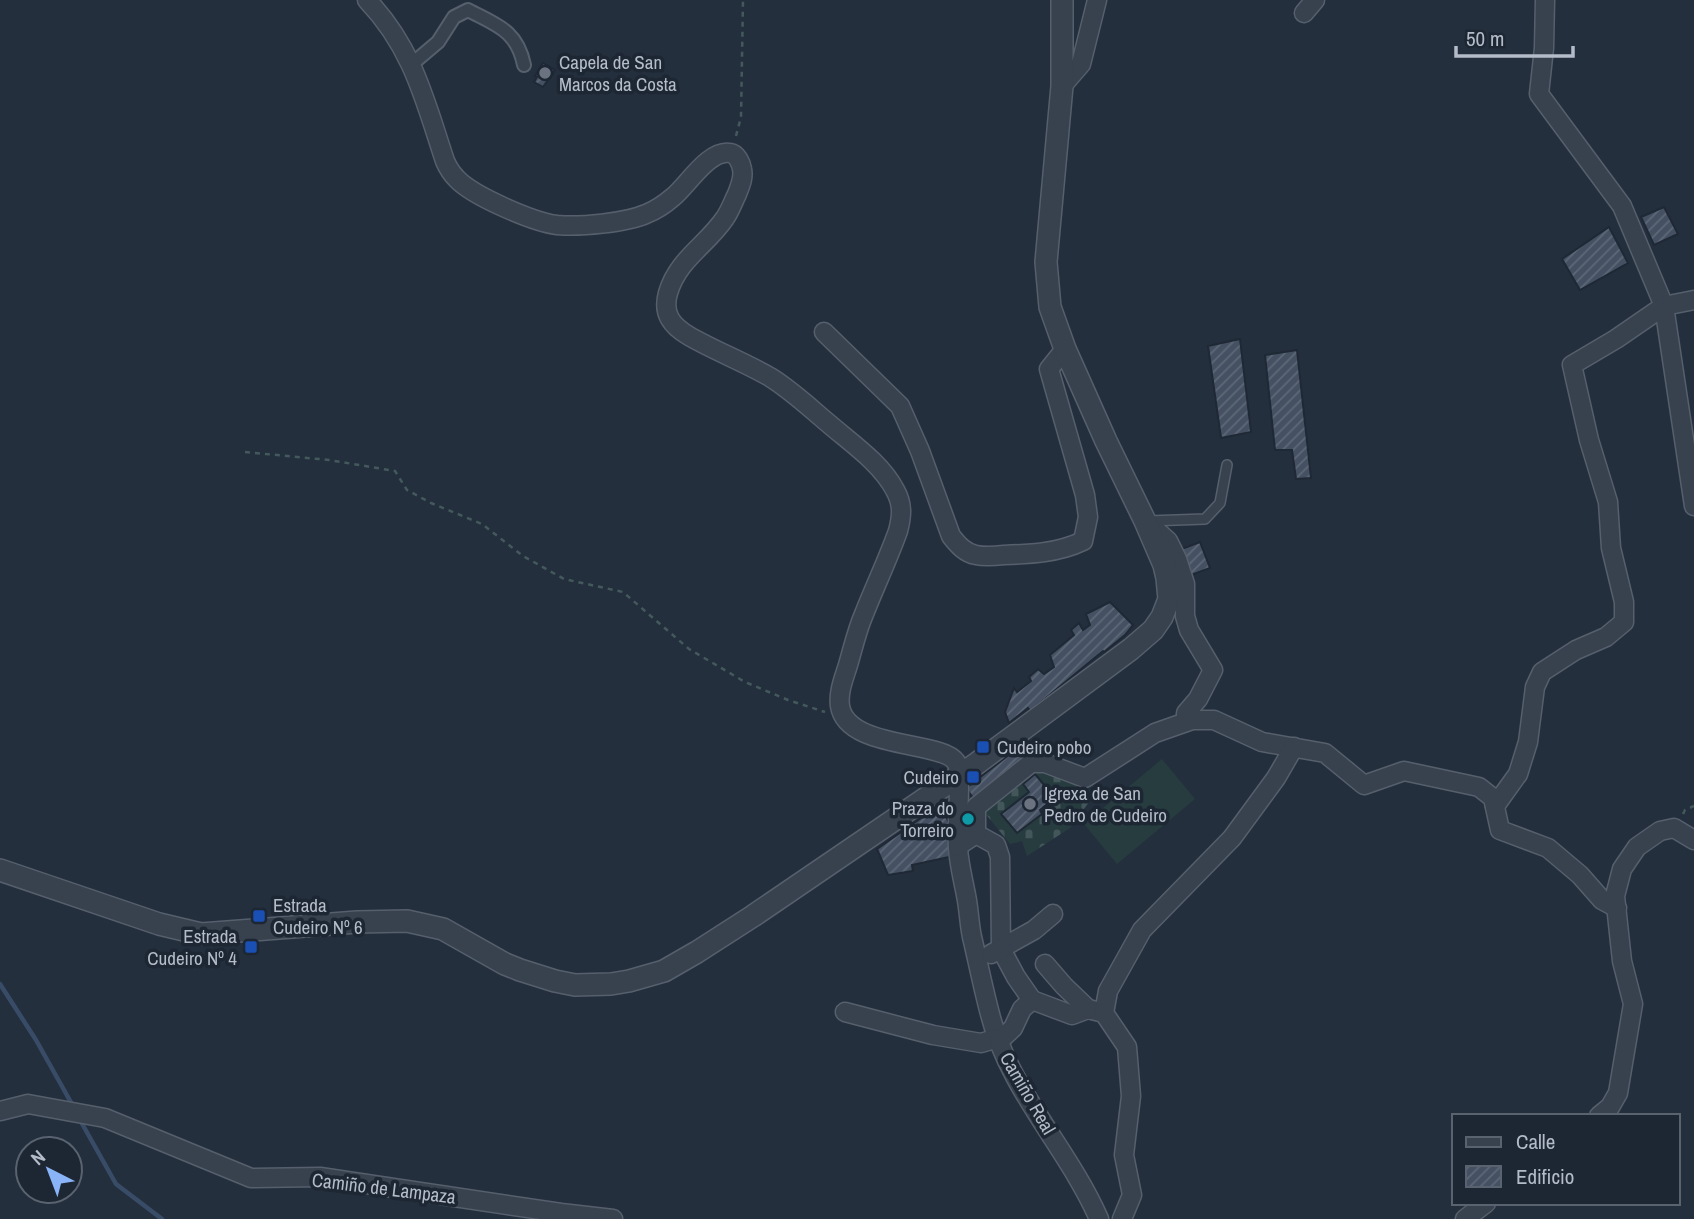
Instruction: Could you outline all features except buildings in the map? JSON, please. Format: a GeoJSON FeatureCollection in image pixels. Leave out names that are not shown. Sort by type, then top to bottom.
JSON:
{"type":"FeatureCollection","features":[{"type":"Feature","properties":{"kind":"street"},"geometry":{"type":"LineString","coordinates":[[367,0],[390,27],[412,64],[445,161],[456,178],[463,185],[516,213],[555,225],[609,223],[645,215],[674,197],[709,160],[732,153],[738,159],[743,172],[739,190],[725,218],[680,267],[670,286],[665,310],[682,332],[761,372],[792,392],[877,466],[897,492],[902,516],[898,531],[864,615],[842,683],[839,702],[845,718],[869,735],[953,758],[957,763],[958,776]]}},
{"type":"Feature","properties":{"kind":"street"},"geometry":{"type":"LineString","coordinates":[[0,870],[159,924],[201,934],[357,922],[407,921],[443,929],[505,964],[534,975],[575,985],[611,984],[651,976],[697,953],[958,776],[1131,649],[1153,630],[1162,617],[1169,588],[1164,565],[1065,349],[1051,307],[1046,262],[1062,86],[1062,0]]}},
{"type":"Feature","properties":{"kind":"street"},"geometry":{"type":"LineString","coordinates":[[1062,86],[1081,64],[1097,0]]}},
{"type":"Feature","properties":{"kind":"street"},"geometry":{"type":"LineString","coordinates":[[1545,0],[1539,94],[1622,206],[1664,306],[1694,506]]}},
{"type":"Feature","properties":{"kind":"street"},"geometry":{"type":"LineString","coordinates":[[412,64],[438,42],[454,17],[468,10],[513,37],[522,53],[524,65]]}},
{"type":"Feature","properties":{"kind":"street"},"geometry":{"type":"LineString","coordinates":[[1495,806],[1518,774],[1528,742],[1535,687],[1542,672],[1576,650],[1606,638],[1624,622],[1624,602],[1611,548],[1608,502],[1589,440],[1572,365],[1664,306],[1694,300]]}},
{"type":"Feature","properties":{"kind":"street"},"geometry":{"type":"LineString","coordinates":[[824,332],[900,406],[920,451],[951,536],[957,545],[977,556],[1037,554],[1067,548],[1083,541],[1088,517],[1085,495],[1049,369],[1065,349]]}},
{"type":"Feature","properties":{"kind":"street"},"geometry":{"type":"LineString","coordinates":[[1145,521],[1168,541],[1177,559],[1185,584],[1185,616],[1189,630],[1213,670],[1198,699],[1186,713],[1186,722]]}},
{"type":"Feature","properties":{"kind":"street"},"geometry":{"type":"LineString","coordinates":[[976,834],[976,807],[1031,763],[1045,763],[1085,778],[1155,733],[1192,720],[1214,720],[1262,742],[1325,752],[1364,785],[1404,771],[1479,787],[1493,798],[1500,830],[1548,848],[1580,875],[1602,900],[1616,908]]}},
{"type":"Feature","properties":{"kind":"street"},"geometry":{"type":"LineString","coordinates":[[976,834],[996,845],[1000,857],[1001,949],[1016,976],[1038,1002],[1072,1015],[1096,1011],[1142,930],[1232,838],[1276,778],[1294,747]]}},
{"type":"Feature","properties":{"kind":"street","name":"Camiño Real"},"geometry":{"type":"LineString","coordinates":[[958,776],[958,846],[972,936],[998,1040],[1018,1080],[1080,1182],[1099,1219]]}},
{"type":"Feature","properties":{"kind":"street"},"geometry":{"type":"LineString","coordinates":[[1601,1114],[1610,1107],[1618,1093],[1633,1004],[1622,961],[1615,896],[1622,869],[1637,847],[1660,831],[1674,828],[1694,840]]}},
{"type":"Feature","properties":{"kind":"street"},"geometry":{"type":"LineString","coordinates":[[958,846],[976,834]]}},
{"type":"Feature","properties":{"kind":"street"},"geometry":{"type":"LineString","coordinates":[[979,960],[1034,930],[1053,914]]}},
{"type":"Feature","properties":{"kind":"street"},"geometry":{"type":"LineString","coordinates":[[1045,964],[1064,986],[1096,1011],[1127,1048],[1131,1096],[1124,1155],[1132,1195],[1122,1219]]}},
{"type":"Feature","properties":{"kind":"street"},"geometry":{"type":"LineString","coordinates":[[845,1013],[933,1035],[981,1043],[998,1040],[1013,1028],[1022,1009],[1064,986]]}},
{"type":"Feature","properties":{"kind":"street","name":"Camiño de Lampaza"},"geometry":{"type":"LineString","coordinates":[[0,1111],[28,1104],[105,1118],[250,1178],[320,1177],[613,1219]]}},
{"type":"Feature","properties":{"kind":"street"},"geometry":{"type":"LineString","coordinates":[[1465,1219],[1483,1205]]}},
{"type":"Feature","properties":{"kind":"lane"},"geometry":{"type":"LineString","coordinates":[[1145,521],[1205,519],[1220,503],[1227,465]]}},
{"type":"Feature","properties":{"kind":"path"},"geometry":{"type":"LineString","coordinates":[[732,153],[741,117],[743,0]]}},
{"type":"Feature","properties":{"kind":"path"},"geometry":{"type":"LineString","coordinates":[[245,452],[329,460],[395,471],[407,490],[430,503],[482,524],[523,556],[564,579],[623,592],[689,649],[745,682],[788,700],[845,718]]}},
{"type":"Feature","properties":{"kind":"green space"},"geometry":{"type":"Polygon","coordinates":[[[1162,759],[1195,799],[1117,864],[1084,824],[1162,759]]]}},
{"type":"Feature","properties":{"kind":"green space"},"geometry":{"type":"Polygon","coordinates":[[[1041,767],[1071,776],[1095,794],[1070,828],[1027,856],[1022,841],[1010,844],[980,807],[1041,767]]]}},
{"type":"Feature","properties":{"kind":"waterway"},"geometry":{"type":"LineString","coordinates":[[0,984],[36,1040],[73,1106]]}},
{"type":"Feature","properties":{"kind":"waterway"},"geometry":{"type":"LineString","coordinates":[[80,1120],[116,1184],[162,1219]]}},
{"type":"Feature","properties":{"kind":"place","name":"Capela de San Marcos da Costa"},"geometry":{"type":"Point","coordinates":[545,73]}},
{"type":"Feature","properties":{"kind":"place","name":"Cudeiro pobo"},"geometry":{"type":"Point","coordinates":[983,747]}},
{"type":"Feature","properties":{"kind":"place","name":"Cudeiro"},"geometry":{"type":"Point","coordinates":[973,777]}},
{"type":"Feature","properties":{"kind":"place","name":"Igrexa de San Pedro de Cudeiro"},"geometry":{"type":"Point","coordinates":[1030,804]}},
{"type":"Feature","properties":{"kind":"place","name":"Praza do Torreiro"},"geometry":{"type":"Point","coordinates":[968,819]}},
{"type":"Feature","properties":{"kind":"place","name":"Estrada Cudeiro Nº 6"},"geometry":{"type":"Point","coordinates":[259,916]}},
{"type":"Feature","properties":{"kind":"place","name":"Estrada Cudeiro Nº 4"},"geometry":{"type":"Point","coordinates":[251,947]}}]}
